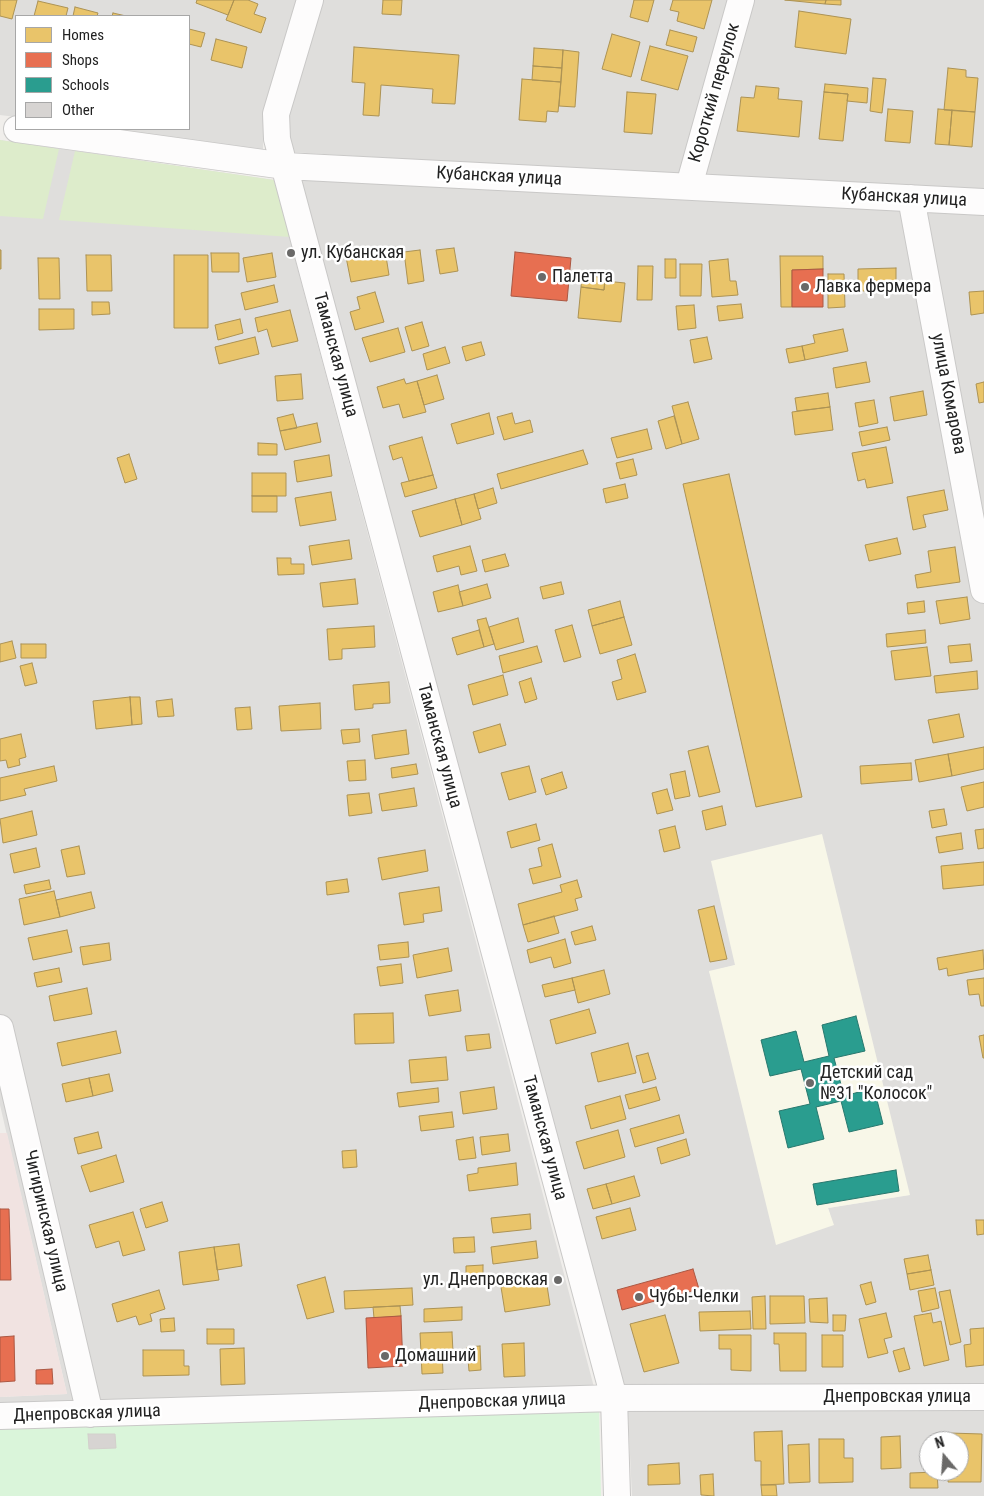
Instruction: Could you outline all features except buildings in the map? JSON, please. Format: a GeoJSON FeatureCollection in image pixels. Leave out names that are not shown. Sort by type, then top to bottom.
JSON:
{"type":"FeatureCollection","features":[{"type":"Feature","properties":{"kind":"street","name":"Таманская улица"},"geometry":{"type":"LineString","coordinates":[[310,0],[276,114],[277,139],[614,1398],[617,1496]]}},
{"type":"Feature","properties":{"kind":"street","name":"Короткий переулок"},"geometry":{"type":"LineString","coordinates":[[689,186],[741,0]]}},
{"type":"Feature","properties":{"kind":"street","name":"Кубанская улица"},"geometry":{"type":"LineString","coordinates":[[0,126],[15,129]]}},
{"type":"Feature","properties":{"kind":"street","name":"Кубанская улица"},"geometry":{"type":"LineString","coordinates":[[24,130],[285,166],[984,202]]}},
{"type":"Feature","properties":{"kind":"street","name":"улица Комарова"},"geometry":{"type":"LineString","coordinates":[[911,198],[984,590]]}},
{"type":"Feature","properties":{"kind":"street","name":"Чигиринская улица"},"geometry":{"type":"LineString","coordinates":[[0,1028],[90,1414]]}},
{"type":"Feature","properties":{"kind":"street","name":"Днепровская улица"},"geometry":{"type":"LineString","coordinates":[[0,1416],[614,1398],[984,1397]]}},
{"type":"Feature","properties":{"kind":"shaded area"},"geometry":{"type":"Polygon","coordinates":[[[0,0],[299,0],[263,122],[263,150],[112,130],[190,130],[190,15],[15,15],[15,117],[0,115],[0,0]]]}},
{"type":"Feature","properties":{"kind":"shaded area"},"geometry":{"type":"Polygon","coordinates":[[[321,0],[984,0],[984,194],[291,152],[287,110],[321,0]]]}},
{"type":"Feature","properties":{"kind":"shaded area"},"geometry":{"type":"Polygon","coordinates":[[[0,140],[274,180],[599,1406],[0,1423],[0,1397],[67,1394],[0,1105],[0,140]]]}},
{"type":"Feature","properties":{"kind":"shaded area"},"geometry":{"type":"Polygon","coordinates":[[[300,177],[984,214],[984,1496],[632,1496],[628,1413],[300,177]],[[735,965],[709,972],[833,1225],[828,1208],[909,1195],[735,965]]]}},
{"type":"Feature","properties":{"kind":"shaded area","name":"Детский сад №31 \"Колосок\""},"geometry":{"type":"Polygon","coordinates":[[[822,834],[910,1195],[828,1208],[834,1225],[776,1245],[709,971],[735,965],[711,861],[822,834]]]}},
{"type":"Feature","properties":{"kind":"shaded area"},"geometry":{"type":"Polygon","coordinates":[[[0,1133],[7,1133],[67,1394],[0,1397],[0,1133]]]}},
{"type":"Feature","properties":{"kind":"green space"},"geometry":{"type":"Polygon","coordinates":[[[0,140],[59,149],[43,219],[0,216],[0,140]]]}},
{"type":"Feature","properties":{"kind":"green space"},"geometry":{"type":"Polygon","coordinates":[[[75,151],[274,180],[290,237],[59,220],[75,151]]]}},
{"type":"Feature","properties":{"kind":"green space"},"geometry":{"type":"Polygon","coordinates":[[[599,1406],[601,1496],[0,1496],[0,1423],[599,1406]]]}},
{"type":"Feature","properties":{"kind":"place","name":"ул. Кубанская"},"geometry":{"type":"Point","coordinates":[291,253]}},
{"type":"Feature","properties":{"kind":"place","name":"Палетта"},"geometry":{"type":"Point","coordinates":[542,277]}},
{"type":"Feature","properties":{"kind":"place","name":"Лавка фермера"},"geometry":{"type":"Point","coordinates":[805,287]}},
{"type":"Feature","properties":{"kind":"place","name":"Детский сад №31 \"Колосок\""},"geometry":{"type":"Point","coordinates":[810,1083]}},
{"type":"Feature","properties":{"kind":"place","name":"ул. Днепровская"},"geometry":{"type":"Point","coordinates":[558,1280]}},
{"type":"Feature","properties":{"kind":"place","name":"Чубы-Челки"},"geometry":{"type":"Point","coordinates":[639,1297]}},
{"type":"Feature","properties":{"kind":"place","name":"Домашний"},"geometry":{"type":"Point","coordinates":[385,1356]}}]}
